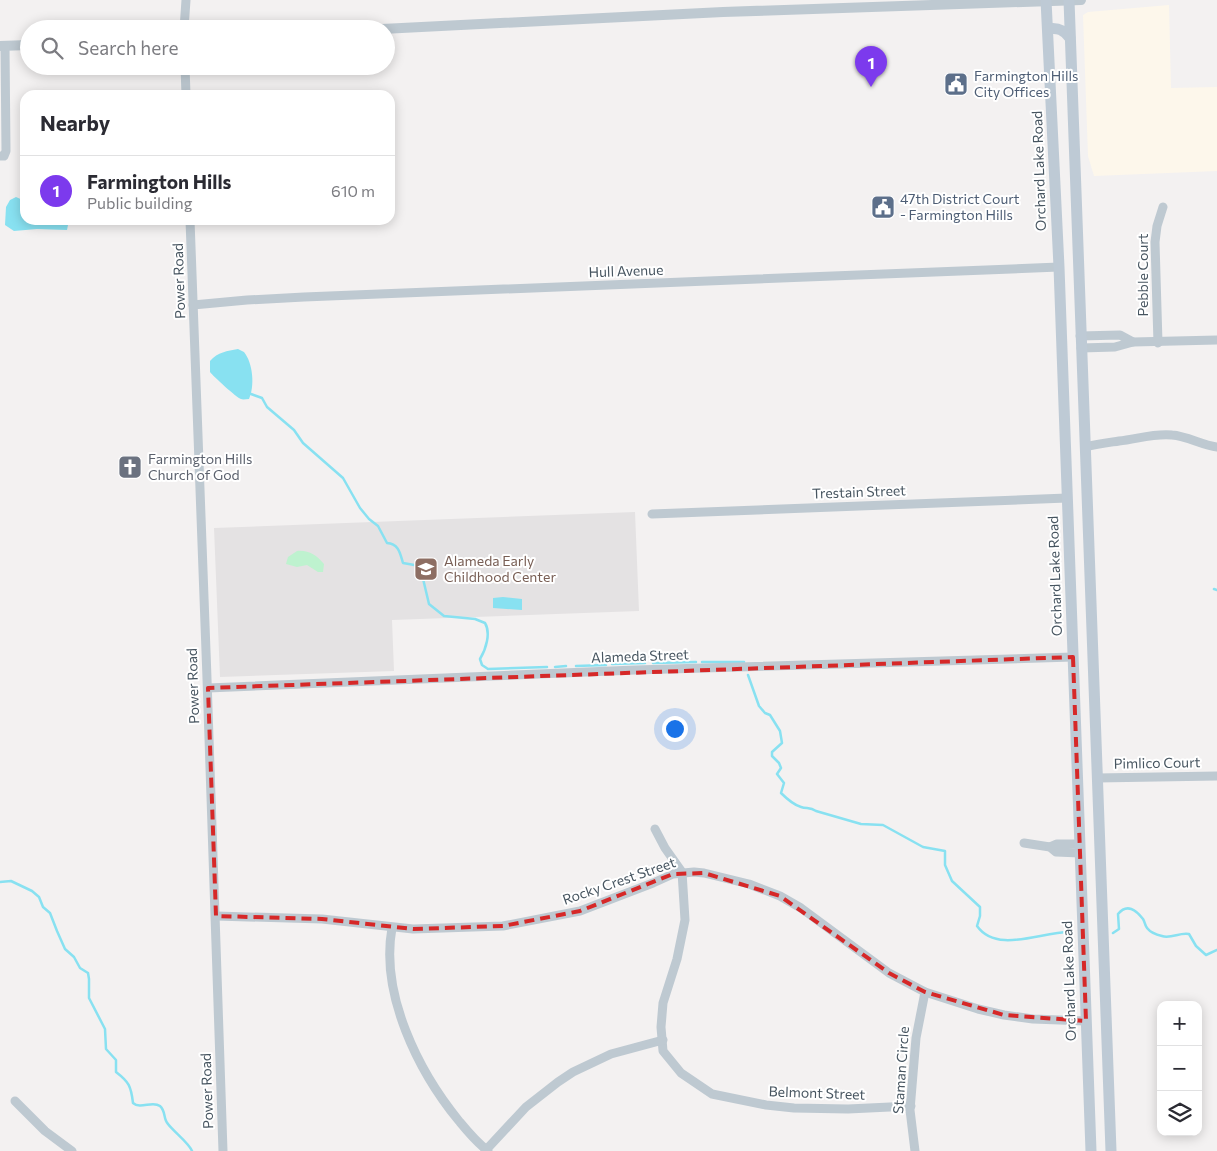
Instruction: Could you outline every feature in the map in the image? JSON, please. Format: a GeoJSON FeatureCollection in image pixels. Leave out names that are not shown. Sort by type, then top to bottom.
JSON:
{"type":"FeatureCollection","features":[{"type":"Feature","properties":{"kind":"main road","name":"Orchard Lake Road"},"geometry":{"type":"LineString","coordinates":[[1046,0],[1059,267],[1091,1151]]}},
{"type":"Feature","properties":{"kind":"main road"},"geometry":{"type":"LineString","coordinates":[[1069,1],[1110,1151]]}},
{"type":"Feature","properties":{"kind":"main road"},"geometry":{"type":"LineString","coordinates":[[1048,29],[1060,29],[1066,32],[1070,38]]}},
{"type":"Feature","properties":{"kind":"main road"},"geometry":{"type":"LineString","coordinates":[[1055,190],[1063,198],[1076,198]]}},
{"type":"Feature","properties":{"kind":"main road"},"geometry":{"type":"LineString","coordinates":[[1056,218],[1076,218]]}},
{"type":"Feature","properties":{"kind":"main road"},"geometry":{"type":"LineString","coordinates":[[1059,267],[1069,264],[1072,269],[1074,328],[1081,352]]}},
{"type":"Feature","properties":{"kind":"main road"},"geometry":{"type":"LineString","coordinates":[[1064,438],[1073,448],[1085,447]]}},
{"type":"Feature","properties":{"kind":"main road"},"geometry":{"type":"LineString","coordinates":[[1069,544],[1078,544],[1082,550],[1084,608],[1087,625],[1092,635]]}},
{"type":"Feature","properties":{"kind":"main road"},"geometry":{"type":"LineString","coordinates":[[1075,724],[1078,732],[1082,735],[1096,736]]}},
{"type":"Feature","properties":{"kind":"main road"},"geometry":{"type":"LineString","coordinates":[[1082,908],[1089,907],[1094,909],[1096,913],[1097,964],[1104,977]]}},
{"type":"Feature","properties":{"kind":"main road"},"geometry":{"type":"LineString","coordinates":[[1089,1120],[1098,1129],[1110,1129]]}},
{"type":"Feature","properties":{"kind":"street"},"geometry":{"type":"LineString","coordinates":[[185,20],[186,0]]}},
{"type":"Feature","properties":{"kind":"street"},"geometry":{"type":"LineString","coordinates":[[395,28],[946,2],[1081,0]]}},
{"type":"Feature","properties":{"kind":"street"},"geometry":{"type":"LineString","coordinates":[[0,156],[4,156],[6,151],[2,46],[20,45]]}},
{"type":"Feature","properties":{"kind":"street"},"geometry":{"type":"LineString","coordinates":[[185,75],[186,90]]}},
{"type":"Feature","properties":{"kind":"street","name":"Pebble Court"},"geometry":{"type":"LineString","coordinates":[[1158,343],[1155,242],[1157,226],[1163,207]]}},
{"type":"Feature","properties":{"kind":"street","name":"Power Road"},"geometry":{"type":"LineString","coordinates":[[190,225],[223,1151]]}},
{"type":"Feature","properties":{"kind":"street","name":"Hull Avenue"},"geometry":{"type":"LineString","coordinates":[[193,305],[304,297],[1059,267]]}},
{"type":"Feature","properties":{"kind":"street"},"geometry":{"type":"LineString","coordinates":[[1080,336],[1120,335],[1133,342]]}},
{"type":"Feature","properties":{"kind":"street"},"geometry":{"type":"LineString","coordinates":[[1081,352],[1115,347],[1133,342],[1158,343],[1217,340]]}},
{"type":"Feature","properties":{"kind":"street"},"geometry":{"type":"LineString","coordinates":[[1085,447],[1104,442],[1118,442],[1156,435],[1174,434],[1217,447]]}},
{"type":"Feature","properties":{"kind":"street","name":"Trestain Street"},"geometry":{"type":"LineString","coordinates":[[652,514],[1067,498]]}},
{"type":"Feature","properties":{"kind":"street","name":"Alameda Street"},"geometry":{"type":"LineString","coordinates":[[208,688],[635,670],[1073,657]]}},
{"type":"Feature","properties":{"kind":"street","name":"Pimlico Court"},"geometry":{"type":"LineString","coordinates":[[1097,778],[1217,776]]}},
{"type":"Feature","properties":{"kind":"street"},"geometry":{"type":"LineString","coordinates":[[392,928],[389,957],[392,979],[404,1025],[414,1049],[435,1089],[450,1110],[478,1145],[487,1151],[526,1107],[573,1072],[611,1054],[662,1040],[663,1003],[677,959],[684,920],[682,872],[665,848],[655,829]]}},
{"type":"Feature","properties":{"kind":"street"},"geometry":{"type":"LineString","coordinates":[[1024,842],[1050,847],[1057,844],[1080,848]]}},
{"type":"Feature","properties":{"kind":"street","name":"Rocky Crest Street"},"geometry":{"type":"LineString","coordinates":[[216,916],[322,919],[392,928],[478,928],[529,922],[580,910],[672,874],[694,872],[724,877],[780,896],[800,908],[889,973],[925,992],[978,1009],[1004,1015],[1033,1019],[1086,1021]]}},
{"type":"Feature","properties":{"kind":"street","name":"Staman Circle"},"geometry":{"type":"LineString","coordinates":[[915,1151],[911,1106],[916,1038],[925,992]]}},
{"type":"Feature","properties":{"kind":"street","name":"Belmont Street"},"geometry":{"type":"LineString","coordinates":[[662,1040],[664,1051],[681,1074],[707,1092],[717,1095],[766,1105],[794,1108],[848,1109],[911,1106]]}},
{"type":"Feature","properties":{"kind":"street"},"geometry":{"type":"LineString","coordinates":[[14,1101],[45,1132],[72,1151]]}},
{"type":"Feature","properties":{"kind":"highlighted area"},"geometry":{"type":"Polygon","coordinates":[[[1073,657],[1086,1021],[1004,1015],[925,992],[889,973],[780,896],[704,873],[673,874],[580,911],[503,926],[413,929],[322,919],[216,916],[208,688],[1073,657]]]}},
{"type":"Feature","properties":{"kind":"shaded area"},"geometry":{"type":"Polygon","coordinates":[[[1169,5],[1171,88],[1217,87],[1217,171],[1094,176],[1088,156],[1083,15],[1088,12],[1169,5]]]}},
{"type":"Feature","properties":{"kind":"shaded area","name":"Alameda Early Childhood Center"},"geometry":{"type":"Polygon","coordinates":[[[635,512],[639,611],[392,620],[394,671],[220,677],[214,528],[635,512]]]}},
{"type":"Feature","properties":{"kind":"green space"},"geometry":{"type":"Polygon","coordinates":[[[297,551],[309,552],[318,558],[324,564],[323,572],[318,572],[307,565],[297,567],[286,564],[288,557],[297,551]]]}},
{"type":"Feature","properties":{"kind":"water"},"geometry":{"type":"Polygon","coordinates":[[[16,197],[20,199],[20,225],[68,225],[67,230],[37,229],[14,231],[5,225],[6,207],[10,200],[16,197]]]}},
{"type":"Feature","properties":{"kind":"water"},"geometry":{"type":"Polygon","coordinates":[[[238,349],[244,352],[251,368],[252,388],[249,399],[239,398],[210,372],[210,361],[213,358],[223,352],[238,349]]]}},
{"type":"Feature","properties":{"kind":"water"},"geometry":{"type":"Polygon","coordinates":[[[493,598],[522,599],[522,610],[493,608],[493,598]]]}},
{"type":"Feature","properties":{"kind":"waterway"},"geometry":{"type":"LineString","coordinates":[[251,394],[262,398],[267,407],[294,430],[303,443],[343,478],[360,508],[378,526],[387,543],[397,547],[403,563],[420,566],[429,604],[444,616],[475,619],[485,623],[488,636],[480,659],[482,665],[488,669],[547,667]]}},
{"type":"Feature","properties":{"kind":"waterway"},"geometry":{"type":"LineString","coordinates":[[653,663],[696,662]]}},
{"type":"Feature","properties":{"kind":"waterway"},"geometry":{"type":"LineString","coordinates":[[702,662],[744,662]]}},
{"type":"Feature","properties":{"kind":"waterway"},"geometry":{"type":"LineString","coordinates":[[612,664],[645,663]]}},
{"type":"Feature","properties":{"kind":"waterway"},"geometry":{"type":"LineString","coordinates":[[576,666],[606,665]]}},
{"type":"Feature","properties":{"kind":"waterway"},"geometry":{"type":"LineString","coordinates":[[555,667],[566,666]]}},
{"type":"Feature","properties":{"kind":"waterway"},"geometry":{"type":"LineString","coordinates":[[748,675],[759,706],[765,713],[770,715],[780,731],[782,743],[772,752],[772,756],[781,768],[777,774],[784,783],[781,793],[788,799],[801,807],[861,824],[883,825],[923,847],[945,851],[945,865],[952,881],[980,907],[977,926],[986,934],[996,939],[1020,940],[1069,932]]}},
{"type":"Feature","properties":{"kind":"waterway"},"geometry":{"type":"LineString","coordinates":[[0,882],[11,881],[32,891],[39,897],[43,907],[50,913],[65,949],[74,957],[80,968],[88,973],[89,998],[105,1029],[106,1049],[116,1060],[116,1072],[129,1085],[133,1103],[139,1106],[154,1104],[160,1106],[166,1122],[192,1151]]}},
{"type":"Feature","properties":{"kind":"waterway"},"geometry":{"type":"LineString","coordinates":[[1113,933],[1119,929],[1118,914],[1128,908],[1137,913],[1143,919],[1147,928],[1155,934],[1165,937],[1189,934],[1196,946],[1206,955],[1217,950]]}},
{"type":"Feature","properties":{"kind":"place","name":"Farmington Hills City Offices"},"geometry":{"type":"Point","coordinates":[956,84]}},
{"type":"Feature","properties":{"kind":"place","name":"Farmington Hills"},"geometry":{"type":"Point","coordinates":[871,87]}},
{"type":"Feature","properties":{"kind":"place","name":"47th District Court - Farmington Hills"},"geometry":{"type":"Point","coordinates":[883,207]}},
{"type":"Feature","properties":{"kind":"place","name":"Farmington Hills Church of God"},"geometry":{"type":"Point","coordinates":[130,467]}},
{"type":"Feature","properties":{"kind":"place","name":"Alameda Early Childhood Center"},"geometry":{"type":"Point","coordinates":[426,569]}}]}
